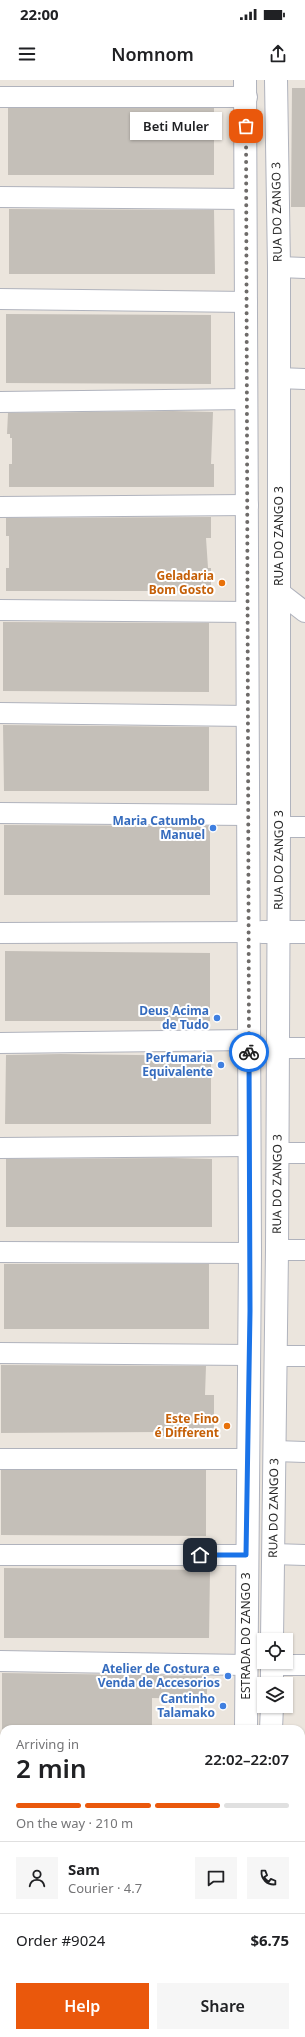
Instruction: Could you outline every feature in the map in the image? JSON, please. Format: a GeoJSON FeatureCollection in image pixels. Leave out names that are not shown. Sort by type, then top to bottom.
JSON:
{"type":"FeatureCollection","features":[{"type":"Feature","properties":{"kind":"street","name":"RUA DO ZANGO 3"},"geometry":{"type":"LineString","coordinates":[[272,1633],[278,1153],[277,932],[279,827],[279,268],[276,80]]}},
{"type":"Feature","properties":{"kind":"street"},"geometry":{"type":"LineString","coordinates":[[0,97],[246,89]]}},
{"type":"Feature","properties":{"kind":"street","name":"ESTRADA DO ZANGO 3"},"geometry":{"type":"LineString","coordinates":[[246,89],[250,1253],[246,1555],[246,1725]]}},
{"type":"Feature","properties":{"kind":"street"},"geometry":{"type":"LineString","coordinates":[[0,197],[246,198]]}},
{"type":"Feature","properties":{"kind":"street"},"geometry":{"type":"LineString","coordinates":[[279,268],[305,268]]}},
{"type":"Feature","properties":{"kind":"street"},"geometry":{"type":"LineString","coordinates":[[0,299],[247,302]]}},
{"type":"Feature","properties":{"kind":"street"},"geometry":{"type":"LineString","coordinates":[[278,378],[305,379]]}},
{"type":"Feature","properties":{"kind":"street"},"geometry":{"type":"LineString","coordinates":[[0,402],[247,399]]}},
{"type":"Feature","properties":{"kind":"street"},"geometry":{"type":"LineString","coordinates":[[0,507],[248,505]]}},
{"type":"Feature","properties":{"kind":"street"},"geometry":{"type":"LineString","coordinates":[[279,592],[305,612]]}},
{"type":"Feature","properties":{"kind":"street"},"geometry":{"type":"LineString","coordinates":[[0,610],[248,612]]}},
{"type":"Feature","properties":{"kind":"street"},"geometry":{"type":"LineString","coordinates":[[0,713],[248,716]]}},
{"type":"Feature","properties":{"kind":"street"},"geometry":{"type":"LineString","coordinates":[[0,813],[248,815]]}},
{"type":"Feature","properties":{"kind":"street"},"geometry":{"type":"LineString","coordinates":[[279,827],[305,827]]}},
{"type":"Feature","properties":{"kind":"street"},"geometry":{"type":"LineString","coordinates":[[0,932],[305,932]]}},
{"type":"Feature","properties":{"kind":"street"},"geometry":{"type":"LineString","coordinates":[[0,1043],[249,1040]]}},
{"type":"Feature","properties":{"kind":"street"},"geometry":{"type":"LineString","coordinates":[[277,1048],[305,1048]]}},
{"type":"Feature","properties":{"kind":"street"},"geometry":{"type":"LineString","coordinates":[[0,1148],[249,1146]]}},
{"type":"Feature","properties":{"kind":"street"},"geometry":{"type":"LineString","coordinates":[[278,1153],[305,1153]]}},
{"type":"Feature","properties":{"kind":"street"},"geometry":{"type":"LineString","coordinates":[[277,1250],[305,1250]]}},
{"type":"Feature","properties":{"kind":"street"},"geometry":{"type":"LineString","coordinates":[[0,1252],[250,1253]]}},
{"type":"Feature","properties":{"kind":"street"},"geometry":{"type":"LineString","coordinates":[[0,1353],[249,1355]]}},
{"type":"Feature","properties":{"kind":"street"},"geometry":{"type":"LineString","coordinates":[[276,1356],[305,1356]]}},
{"type":"Feature","properties":{"kind":"street"},"geometry":{"type":"LineString","coordinates":[[274,1451],[305,1452]]}},
{"type":"Feature","properties":{"kind":"street"},"geometry":{"type":"LineString","coordinates":[[0,1459],[248,1459]]}},
{"type":"Feature","properties":{"kind":"street"},"geometry":{"type":"LineString","coordinates":[[273,1554],[305,1555]]}},
{"type":"Feature","properties":{"kind":"street"},"geometry":{"type":"LineString","coordinates":[[0,1555],[246,1555]]}},
{"type":"Feature","properties":{"kind":"street"},"geometry":{"type":"LineString","coordinates":[[0,1661],[246,1665]]}},
{"type":"Feature","properties":{"kind":"street"},"geometry":{"type":"LineString","coordinates":[[272,1670],[305,1665]]}},
{"type":"Feature","properties":{"kind":"street"},"geometry":{"type":"LineString","coordinates":[[271,1725],[272,1713]]}},
{"type":"Feature","properties":{"kind":"building"},"geometry":{"type":"Polygon","coordinates":[[[292,88],[305,88],[305,207],[291,207],[292,88]]]}},
{"type":"Feature","properties":{"kind":"building"},"geometry":{"type":"Polygon","coordinates":[[[8,108],[214,108],[214,175],[8,175],[8,108]]]}},
{"type":"Feature","properties":{"kind":"building"},"geometry":{"type":"Polygon","coordinates":[[[9,209],[214,210],[215,274],[9,274],[9,209]]]}},
{"type":"Feature","properties":{"kind":"building"},"geometry":{"type":"Polygon","coordinates":[[[6,314],[211,315],[211,384],[6,383],[6,314]]]}},
{"type":"Feature","properties":{"kind":"building"},"geometry":{"type":"Polygon","coordinates":[[[213,412],[211,464],[214,464],[214,487],[9,487],[9,464],[12,464],[12,438],[10,438],[10,434],[7,434],[8,413],[213,412]]]}},
{"type":"Feature","properties":{"kind":"building"},"geometry":{"type":"Polygon","coordinates":[[[211,517],[211,538],[206,538],[208,568],[211,568],[211,591],[6,591],[6,568],[9,568],[9,536],[6,536],[6,518],[211,517]]]}},
{"type":"Feature","properties":{"kind":"building"},"geometry":{"type":"Polygon","coordinates":[[[3,622],[209,623],[209,692],[3,691],[3,622]]]}},
{"type":"Feature","properties":{"kind":"building"},"geometry":{"type":"Polygon","coordinates":[[[3,725],[209,727],[209,791],[4,791],[3,725]]]}},
{"type":"Feature","properties":{"kind":"building"},"geometry":{"type":"Polygon","coordinates":[[[4,825],[210,826],[210,895],[4,895],[4,825]]]}},
{"type":"Feature","properties":{"kind":"building"},"geometry":{"type":"Polygon","coordinates":[[[5,951],[210,953],[210,1021],[5,1021],[5,951]]]}},
{"type":"Feature","properties":{"kind":"building"},"geometry":{"type":"Polygon","coordinates":[[[61,1054],[211,1056],[211,1124],[5,1124],[6,1055],[61,1054]]]}},
{"type":"Feature","properties":{"kind":"building"},"geometry":{"type":"Polygon","coordinates":[[[6,1159],[212,1159],[212,1227],[6,1227],[6,1159]]]}},
{"type":"Feature","properties":{"kind":"building"},"geometry":{"type":"Polygon","coordinates":[[[4,1264],[209,1264],[209,1329],[4,1329],[4,1264]]]}},
{"type":"Feature","properties":{"kind":"building"},"geometry":{"type":"Polygon","coordinates":[[[1,1365],[206,1366],[205,1395],[214,1395],[214,1436],[160,1436],[160,1432],[1,1433],[1,1365]]]}},
{"type":"Feature","properties":{"kind":"building"},"geometry":{"type":"Polygon","coordinates":[[[1,1470],[206,1470],[206,1536],[1,1535],[1,1470]]]}},
{"type":"Feature","properties":{"kind":"building"},"geometry":{"type":"Polygon","coordinates":[[[4,1568],[210,1570],[209,1638],[4,1638],[4,1568]]]}},
{"type":"Feature","properties":{"kind":"building"},"geometry":{"type":"Polygon","coordinates":[[[2,1673],[207,1676],[207,1694],[204,1694],[204,1699],[152,1698],[152,1725],[2,1725],[2,1673]]]}},
{"type":"Feature","properties":{"kind":"way so far"},"geometry":{"type":"LineString","coordinates":[[246,126],[249,1052]]}},
{"type":"Feature","properties":{"kind":"place","name":"Beti Muler"},"geometry":{"type":"Point","coordinates":[246,126]}},
{"type":"Feature","properties":{"kind":"place","name":"Geladaria Bom Gosto"},"geometry":{"type":"Point","coordinates":[222,583]}},
{"type":"Feature","properties":{"kind":"place","name":"Maria Catumbo Manuel"},"geometry":{"type":"Point","coordinates":[213,828]}},
{"type":"Feature","properties":{"kind":"place","name":"Deus Acima de Tudo"},"geometry":{"type":"Point","coordinates":[217,1018]}},
{"type":"Feature","properties":{"kind":"place","name":"Perfumaria Equivalente"},"geometry":{"type":"Point","coordinates":[221,1065]}},
{"type":"Feature","properties":{"kind":"place","name":"Este Fino é Different"},"geometry":{"type":"Point","coordinates":[227,1426]}},
{"type":"Feature","properties":{"kind":"place","name":"Atelier de Costura e Venda de Accesorios"},"geometry":{"type":"Point","coordinates":[228,1676]}},
{"type":"Feature","properties":{"kind":"place","name":"Cantinho Talamako"},"geometry":{"type":"Point","coordinates":[223,1706]}},
{"type":"Feature","properties":{"kind":"route"},"geometry":{"type":"LineString","coordinates":[[200,1555],[246,1555],[250,1311],[249,1052]]}}]}
